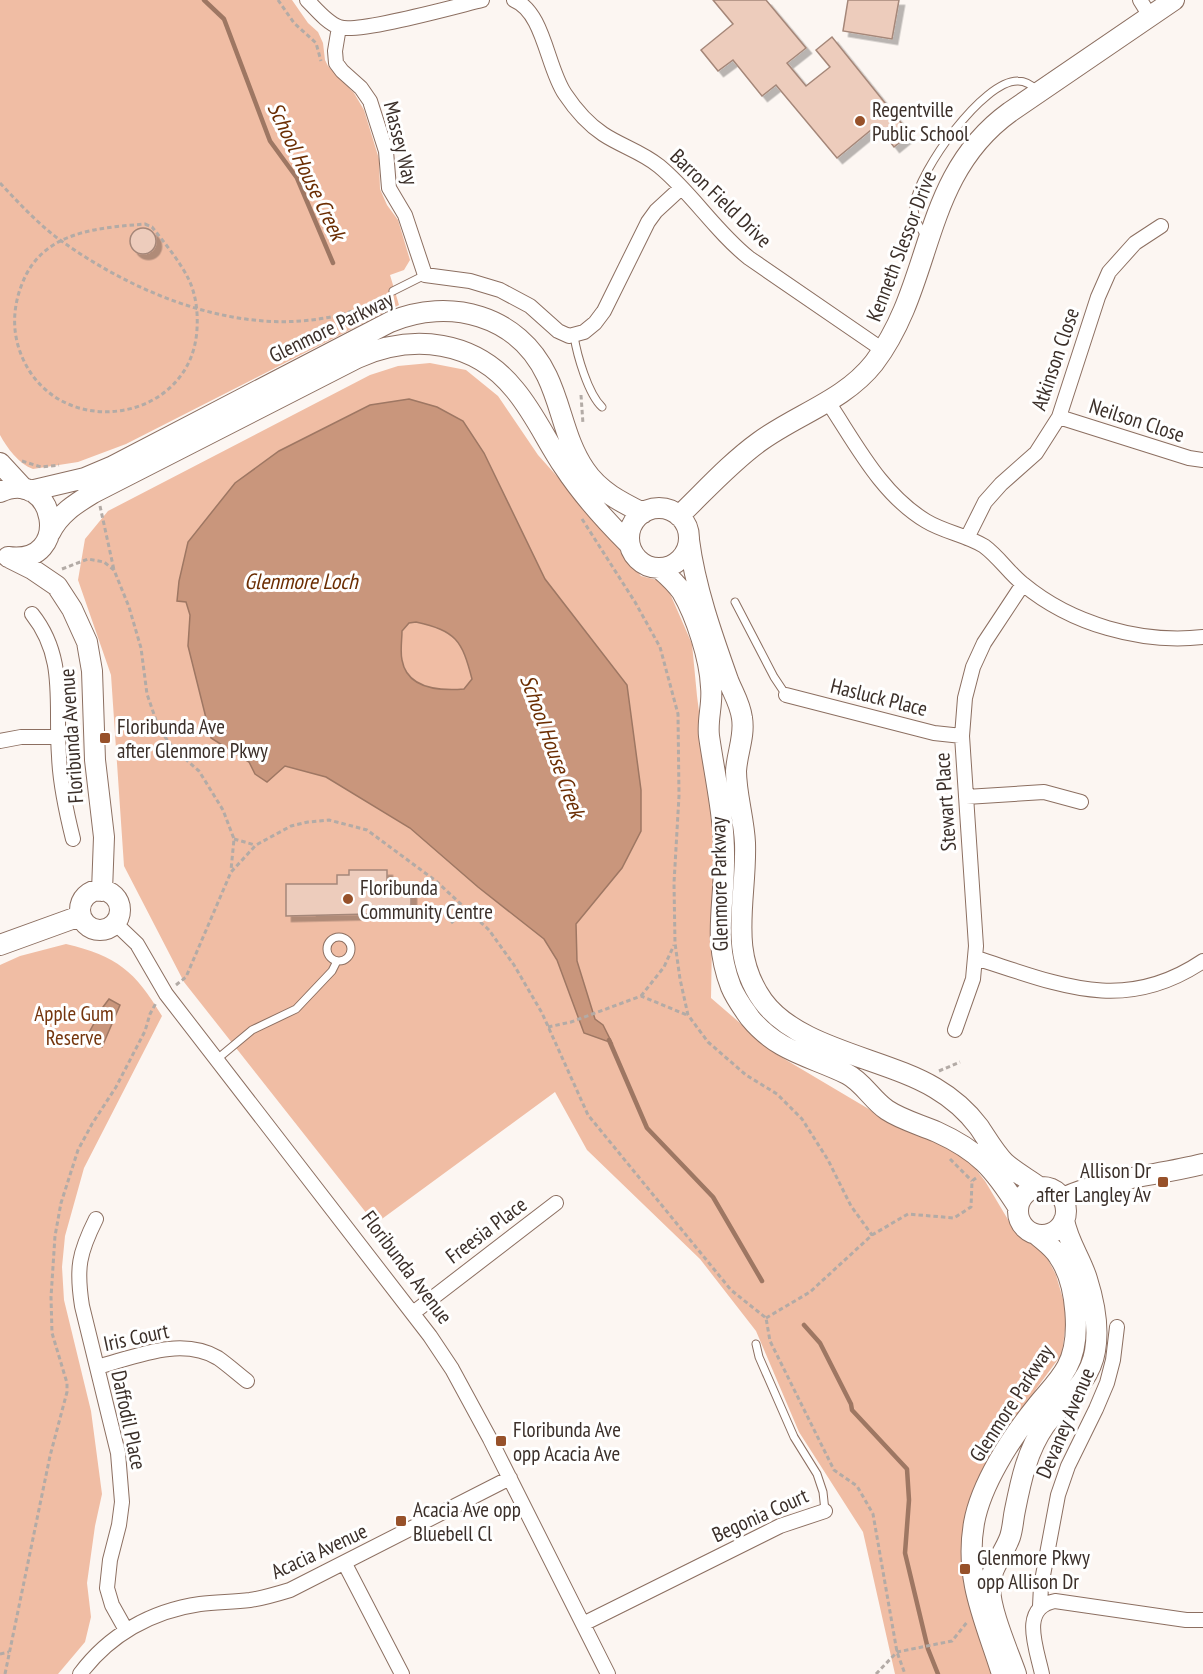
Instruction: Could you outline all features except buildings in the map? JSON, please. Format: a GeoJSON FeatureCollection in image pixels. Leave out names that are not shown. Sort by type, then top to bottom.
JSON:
{"type":"FeatureCollection","features":[{"type":"Feature","properties":{"kind":"main road","name":"Kenneth Slessor Drive"},"geometry":{"type":"LineString","coordinates":[[679,516],[759,441],[828,402],[859,379],[883,350],[904,310],[950,182],[971,150],[1000,119],[1039,92],[1145,8],[1174,0]]}},
{"type":"Feature","properties":{"kind":"main road","name":"Glenmore Parkway"},"geometry":{"type":"LineString","coordinates":[[4,556],[21,558],[41,548],[56,521],[89,485],[262,397],[390,322],[409,315],[445,310],[471,314],[505,328],[530,351],[546,373],[563,424],[584,469],[607,493],[643,513]]}},
{"type":"Feature","properties":{"kind":"main road","name":"Glenmore Parkway"},"geometry":{"type":"LineString","coordinates":[[262,397],[380,348],[416,343],[457,350],[493,368],[510,384],[593,507],[629,544]]}},
{"type":"Feature","properties":{"kind":"main road"},"geometry":{"type":"LineString","coordinates":[[0,463],[27,490]]}},
{"type":"Feature","properties":{"kind":"main road","name":"Glenmore Parkway"},"geometry":{"type":"LineString","coordinates":[[0,492],[14,488],[27,490],[89,485]]}},
{"type":"Feature","properties":{"kind":"main road","name":"Floribunda Avenue"},"geometry":{"type":"LineString","coordinates":[[27,490],[45,504],[51,523],[48,536],[54,580],[82,630],[91,663],[95,760],[104,837],[102,891]]}},
{"type":"Feature","properties":{"kind":"main road"},"geometry":{"type":"LineString","coordinates":[[658,508],[679,516],[688,530],[689,540],[687,551],[680,561],[660,569],[650,567],[633,554],[629,544],[629,534],[632,524],[643,513],[658,508]]}},
{"type":"Feature","properties":{"kind":"main road","name":"Glenmore Parkway"},"geometry":{"type":"LineString","coordinates":[[689,540],[703,603],[742,718],[743,733],[736,769],[744,822],[746,858],[741,939],[743,957],[754,986],[772,1011],[790,1026],[827,1044],[916,1077],[949,1097],[970,1115],[1006,1164],[1039,1187]]}},
{"type":"Feature","properties":{"kind":"main road","name":"Floribunda Avenue"},"geometry":{"type":"LineString","coordinates":[[4,556],[54,580]]}},
{"type":"Feature","properties":{"kind":"main road","name":"Glenmore Parkway"},"geometry":{"type":"LineString","coordinates":[[660,569],[674,581],[682,592],[710,672],[711,697],[708,726],[721,808],[724,844],[720,942],[728,979],[739,1003],[761,1031],[781,1046],[845,1073],[858,1082],[887,1110],[967,1147],[993,1170],[1018,1208]]}},
{"type":"Feature","properties":{"kind":"main road"},"geometry":{"type":"LineString","coordinates":[[91,892],[108,892],[117,900],[120,912],[115,923],[105,930],[93,929],[83,922],[80,916],[82,900],[91,892]]}},
{"type":"Feature","properties":{"kind":"main road"},"geometry":{"type":"LineString","coordinates":[[0,945],[80,916]]}},
{"type":"Feature","properties":{"kind":"main road"},"geometry":{"type":"LineString","coordinates":[[1063,1198],[1102,1184],[1203,1164]]}},
{"type":"Feature","properties":{"kind":"main road"},"geometry":{"type":"LineString","coordinates":[[1039,1187],[1053,1189],[1063,1198],[1066,1213],[1064,1220],[1053,1232],[1037,1235],[1022,1225],[1018,1216],[1018,1208],[1025,1194],[1039,1187]]}},
{"type":"Feature","properties":{"kind":"main road","name":"Glenmore Parkway"},"geometry":{"type":"LineString","coordinates":[[1016,1674],[992,1602],[990,1588],[992,1576],[1010,1538],[1021,1478],[1032,1447],[1045,1426],[1081,1383],[1095,1353],[1097,1338],[1096,1315],[1087,1278],[1064,1220]]}},
{"type":"Feature","properties":{"kind":"main road","name":"Glenmore Parkway"},"geometry":{"type":"LineString","coordinates":[[1002,1674],[976,1595],[972,1569],[974,1522],[994,1472],[1024,1422],[1067,1366],[1075,1340],[1075,1305],[1065,1270],[1054,1250],[1037,1235]]}},
{"type":"Feature","properties":{"kind":"street"},"geometry":{"type":"LineString","coordinates":[[307,0],[339,27],[356,28],[482,0]]}},
{"type":"Feature","properties":{"kind":"street","name":"Barron Field Drive"},"geometry":{"type":"LineString","coordinates":[[514,0],[531,14],[554,74],[566,96],[583,117],[603,134],[659,166],[729,241],[749,258],[883,350]]}},
{"type":"Feature","properties":{"kind":"street","name":"Massey Way"},"geometry":{"type":"LineString","coordinates":[[339,27],[335,51],[336,63],[361,88],[370,101],[386,151],[389,188],[405,215],[425,275]]}},
{"type":"Feature","properties":{"kind":"street"},"geometry":{"type":"LineString","coordinates":[[425,275],[470,281],[500,290],[530,306],[563,334],[574,336],[584,332],[600,317],[648,222],[656,211],[681,188]]}},
{"type":"Feature","properties":{"kind":"street","name":"Atkinson Close"},"geometry":{"type":"LineString","coordinates":[[967,538],[985,502],[1000,484],[1036,453],[1059,417],[1105,279],[1135,243],[1161,226]]}},
{"type":"Feature","properties":{"kind":"street"},"geometry":{"type":"LineString","coordinates":[[828,402],[881,480],[897,499],[927,522],[967,538],[989,551],[1023,584],[1059,608],[1096,624],[1153,637],[1203,637]]}},
{"type":"Feature","properties":{"kind":"street","name":"Neilson Close"},"geometry":{"type":"LineString","coordinates":[[1059,417],[1189,459],[1203,460]]}},
{"type":"Feature","properties":{"kind":"street","name":"Stewart Place"},"geometry":{"type":"LineString","coordinates":[[955,1030],[971,987],[976,958],[962,736],[965,698],[973,667],[990,632],[1023,584]]}},
{"type":"Feature","properties":{"kind":"street"},"geometry":{"type":"LineString","coordinates":[[32,614],[42,627],[54,654],[64,799],[73,838]]}},
{"type":"Feature","properties":{"kind":"street","name":"Hasluck Place"},"geometry":{"type":"LineString","coordinates":[[786,695],[934,733],[962,736]]}},
{"type":"Feature","properties":{"kind":"street"},"geometry":{"type":"LineString","coordinates":[[0,741],[21,737],[58,737]]}},
{"type":"Feature","properties":{"kind":"street"},"geometry":{"type":"LineString","coordinates":[[966,797],[1044,792],[1081,802]]}},
{"type":"Feature","properties":{"kind":"street","name":"Floribunda Avenue"},"geometry":{"type":"LineString","coordinates":[[115,923],[137,945],[166,994],[413,1312],[452,1369],[510,1478],[608,1674]]}},
{"type":"Feature","properties":{"kind":"street"},"geometry":{"type":"LineString","coordinates":[[976,958],[1063,986],[1109,992],[1140,988],[1161,982],[1181,975],[1203,961]]}},
{"type":"Feature","properties":{"kind":"street","name":"Freesia Place"},"geometry":{"type":"LineString","coordinates":[[413,1312],[556,1203]]}},
{"type":"Feature","properties":{"kind":"street","name":"Daffodil Place"},"geometry":{"type":"LineString","coordinates":[[96,1219],[84,1243],[79,1273],[82,1306],[118,1453],[122,1490],[121,1514],[110,1560],[107,1588],[112,1605],[126,1630]]}},
{"type":"Feature","properties":{"kind":"street","name":"Devaney Avenue"},"geometry":{"type":"LineString","coordinates":[[1042,1674],[1033,1626],[1040,1606],[1041,1586],[1058,1495],[1068,1466],[1107,1383],[1113,1360],[1117,1327]]}},
{"type":"Feature","properties":{"kind":"street","name":"Iris Court"},"geometry":{"type":"LineString","coordinates":[[97,1367],[164,1349],[187,1348],[218,1359],[248,1381]]}},
{"type":"Feature","properties":{"kind":"street","name":"Acacia Avenue"},"geometry":{"type":"LineString","coordinates":[[80,1674],[100,1652],[126,1630],[142,1621],[181,1608],[252,1600],[290,1590],[510,1478]]}},
{"type":"Feature","properties":{"kind":"street","name":"Begonia Court"},"geometry":{"type":"LineString","coordinates":[[583,1624],[780,1526],[825,1511]]}},
{"type":"Feature","properties":{"kind":"street"},"geometry":{"type":"LineString","coordinates":[[345,1564],[402,1674]]}},
{"type":"Feature","properties":{"kind":"street"},"geometry":{"type":"LineString","coordinates":[[1040,1606],[1055,1601],[1186,1620],[1203,1620]]}},
{"type":"Feature","properties":{"kind":"lane"},"geometry":{"type":"LineString","coordinates":[[928,239],[915,217],[914,204],[918,189],[951,133],[996,90],[1017,81],[1030,85],[1039,92]]}},
{"type":"Feature","properties":{"kind":"lane"},"geometry":{"type":"LineString","coordinates":[[393,291],[425,275]]}},
{"type":"Feature","properties":{"kind":"lane"},"geometry":{"type":"LineString","coordinates":[[574,336],[576,351],[593,396],[602,407]]}},
{"type":"Feature","properties":{"kind":"lane"},"geometry":{"type":"LineString","coordinates":[[735,602],[774,677],[786,695]]}},
{"type":"Feature","properties":{"kind":"lane"},"geometry":{"type":"LineString","coordinates":[[216,1060],[252,1030],[296,1009],[332,971],[337,961]]}},
{"type":"Feature","properties":{"kind":"lane","name":"Begonia Court"},"geometry":{"type":"LineString","coordinates":[[756,1344],[759,1357],[794,1437],[820,1480],[825,1511]]}},
{"type":"Feature","properties":{"kind":"path"},"geometry":{"type":"LineString","coordinates":[[278,0],[294,23],[316,43],[322,63]]}},
{"type":"Feature","properties":{"kind":"path"},"geometry":{"type":"LineString","coordinates":[[0,183],[36,221],[104,269],[138,286],[198,308],[259,320],[297,323],[348,312],[376,302],[393,291]]}},
{"type":"Feature","properties":{"kind":"path"},"geometry":{"type":"LineString","coordinates":[[149,225],[189,279],[198,308],[197,344],[181,376],[168,390],[154,400],[137,408],[119,412],[101,413],[83,410],[50,393],[26,366],[15,332],[14,314],[17,296],[24,279],[40,256],[60,240],[90,230],[149,225]]}},
{"type":"Feature","properties":{"kind":"path"},"geometry":{"type":"LineString","coordinates":[[579,386],[584,424]]}},
{"type":"Feature","properties":{"kind":"path"},"geometry":{"type":"LineString","coordinates":[[5,1674],[50,1456],[67,1392],[67,1383],[52,1333],[51,1297],[55,1236],[61,1203],[78,1150],[116,1087],[145,1031],[157,1000],[186,977],[231,872],[234,839],[223,810],[199,771],[174,749],[159,729],[147,693],[138,638],[129,607],[114,570],[100,505],[89,485],[77,464],[40,467],[20,460]]}},
{"type":"Feature","properties":{"kind":"path"},"geometry":{"type":"LineString","coordinates":[[593,507],[582,517],[582,522],[635,602],[660,647],[678,714],[679,796],[674,883],[675,943],[688,1015],[708,1042],[746,1075],[777,1094],[802,1119],[828,1160],[851,1206],[873,1235]]}},
{"type":"Feature","properties":{"kind":"path"},"geometry":{"type":"LineString","coordinates":[[54,580],[88,559],[104,562],[114,570]]}},
{"type":"Feature","properties":{"kind":"path"},"geometry":{"type":"LineString","coordinates":[[231,872],[256,845],[291,826],[329,820],[348,823],[368,830],[436,881],[489,930],[514,965],[548,1027],[588,1114],[731,1290],[766,1318],[770,1341],[834,1470],[856,1486],[873,1514],[897,1652],[904,1674]]}},
{"type":"Feature","properties":{"kind":"path"},"geometry":{"type":"LineString","coordinates":[[234,839],[256,845]]}},
{"type":"Feature","properties":{"kind":"path"},"geometry":{"type":"LineString","coordinates":[[451,923],[467,910]]}},
{"type":"Feature","properties":{"kind":"path"},"geometry":{"type":"LineString","coordinates":[[548,1027],[571,1022],[641,996],[664,967],[675,943]]}},
{"type":"Feature","properties":{"kind":"path"},"geometry":{"type":"LineString","coordinates":[[641,996],[688,1015]]}},
{"type":"Feature","properties":{"kind":"path"},"geometry":{"type":"LineString","coordinates":[[766,1318],[810,1292],[873,1235],[908,1214],[954,1218],[971,1207],[972,1182],[980,1175]]}},
{"type":"Feature","properties":{"kind":"path"},"geometry":{"type":"LineString","coordinates":[[876,1674],[897,1652],[934,1645]]}},
{"type":"Feature","properties":{"kind":"path"},"geometry":{"type":"LineString","coordinates":[[0,1654],[9,1652]]}},
{"type":"Feature","properties":{"kind":"green space"},"geometry":{"type":"Polygon","coordinates":[[[0,0],[292,0],[308,23],[318,32],[328,66],[354,93],[364,110],[379,159],[380,189],[387,205],[398,220],[410,260],[404,270],[390,275],[399,305],[126,444],[78,462],[33,469],[23,463],[0,435],[0,0]]]}},
{"type":"Feature","properties":{"kind":"green space"},"geometry":{"type":"Polygon","coordinates":[[[430,363],[466,370],[498,396],[538,455],[641,576],[665,582],[692,644],[714,828],[711,998],[776,1054],[889,1121],[963,1153],[985,1181],[1013,1228],[1045,1254],[1056,1275],[1067,1313],[1062,1354],[1036,1389],[976,1489],[962,1550],[964,1586],[992,1674],[895,1674],[863,1532],[799,1432],[756,1331],[700,1259],[587,1150],[555,1092],[375,1224],[184,982],[124,866],[111,675],[78,580],[85,539],[108,511],[370,375],[398,366],[430,363]]]}},
{"type":"Feature","properties":{"kind":"green space","name":"Apple Gum Reserve"},"geometry":{"type":"Polygon","coordinates":[[[66,944],[99,954],[123,968],[143,987],[162,1016],[84,1168],[65,1236],[62,1267],[64,1300],[91,1411],[102,1494],[87,1583],[91,1617],[85,1642],[58,1674],[0,1674],[0,965],[20,956],[66,944]]]}},
{"type":"Feature","properties":{"kind":"water","name":"Glenmore Loch"},"geometry":{"type":"Polygon","coordinates":[[[409,399],[437,407],[463,421],[484,453],[545,579],[627,685],[641,790],[641,831],[622,868],[576,924],[577,961],[595,1019],[603,1025],[612,1043],[584,1033],[557,960],[544,939],[478,887],[410,828],[326,777],[285,766],[267,782],[255,774],[249,762],[211,738],[188,646],[190,615],[186,602],[177,601],[188,542],[235,483],[279,451],[370,405],[409,399]],[[409,623],[402,631],[401,657],[405,670],[410,677],[425,686],[464,689],[472,679],[465,655],[449,634],[429,625],[409,623]]]}},
{"type":"Feature","properties":{"kind":"water"},"geometry":{"type":"Polygon","coordinates":[[[109,999],[120,1005],[102,1047],[86,1038],[109,999]]]}},
{"type":"Feature","properties":{"kind":"waterway","name":"School House Creek"},"geometry":{"type":"LineString","coordinates":[[204,0],[224,19],[270,141],[297,178],[333,263]]}},
{"type":"Feature","properties":{"kind":"waterway","name":"School House Creek"},"geometry":{"type":"LineString","coordinates":[[609,1040],[647,1128],[713,1197],[762,1281]]}},
{"type":"Feature","properties":{"kind":"waterway","name":"School House Creek"},"geometry":{"type":"LineString","coordinates":[[804,1325],[820,1343],[852,1410],[907,1469],[909,1500],[905,1553],[928,1649],[938,1674]]}},
{"type":"Feature","properties":{"kind":"place","name":"Regentville Public School"},"geometry":{"type":"Point","coordinates":[860,121]}},
{"type":"Feature","properties":{"kind":"place","name":"Floribunda Ave after Glenmore Pkwy"},"geometry":{"type":"Point","coordinates":[105,738]}},
{"type":"Feature","properties":{"kind":"place","name":"Floribunda Community Centre"},"geometry":{"type":"Point","coordinates":[348,899]}},
{"type":"Feature","properties":{"kind":"place","name":"Allison Dr after Langley Av"},"geometry":{"type":"Point","coordinates":[1163,1182]}},
{"type":"Feature","properties":{"kind":"place","name":"Floribunda Ave opp Acacia Ave"},"geometry":{"type":"Point","coordinates":[501,1441]}},
{"type":"Feature","properties":{"kind":"place","name":"Acacia Ave opp Bluebell Cl"},"geometry":{"type":"Point","coordinates":[401,1521]}},
{"type":"Feature","properties":{"kind":"place","name":"Glenmore Pkwy opp Allison Dr"},"geometry":{"type":"Point","coordinates":[965,1569]}}]}
